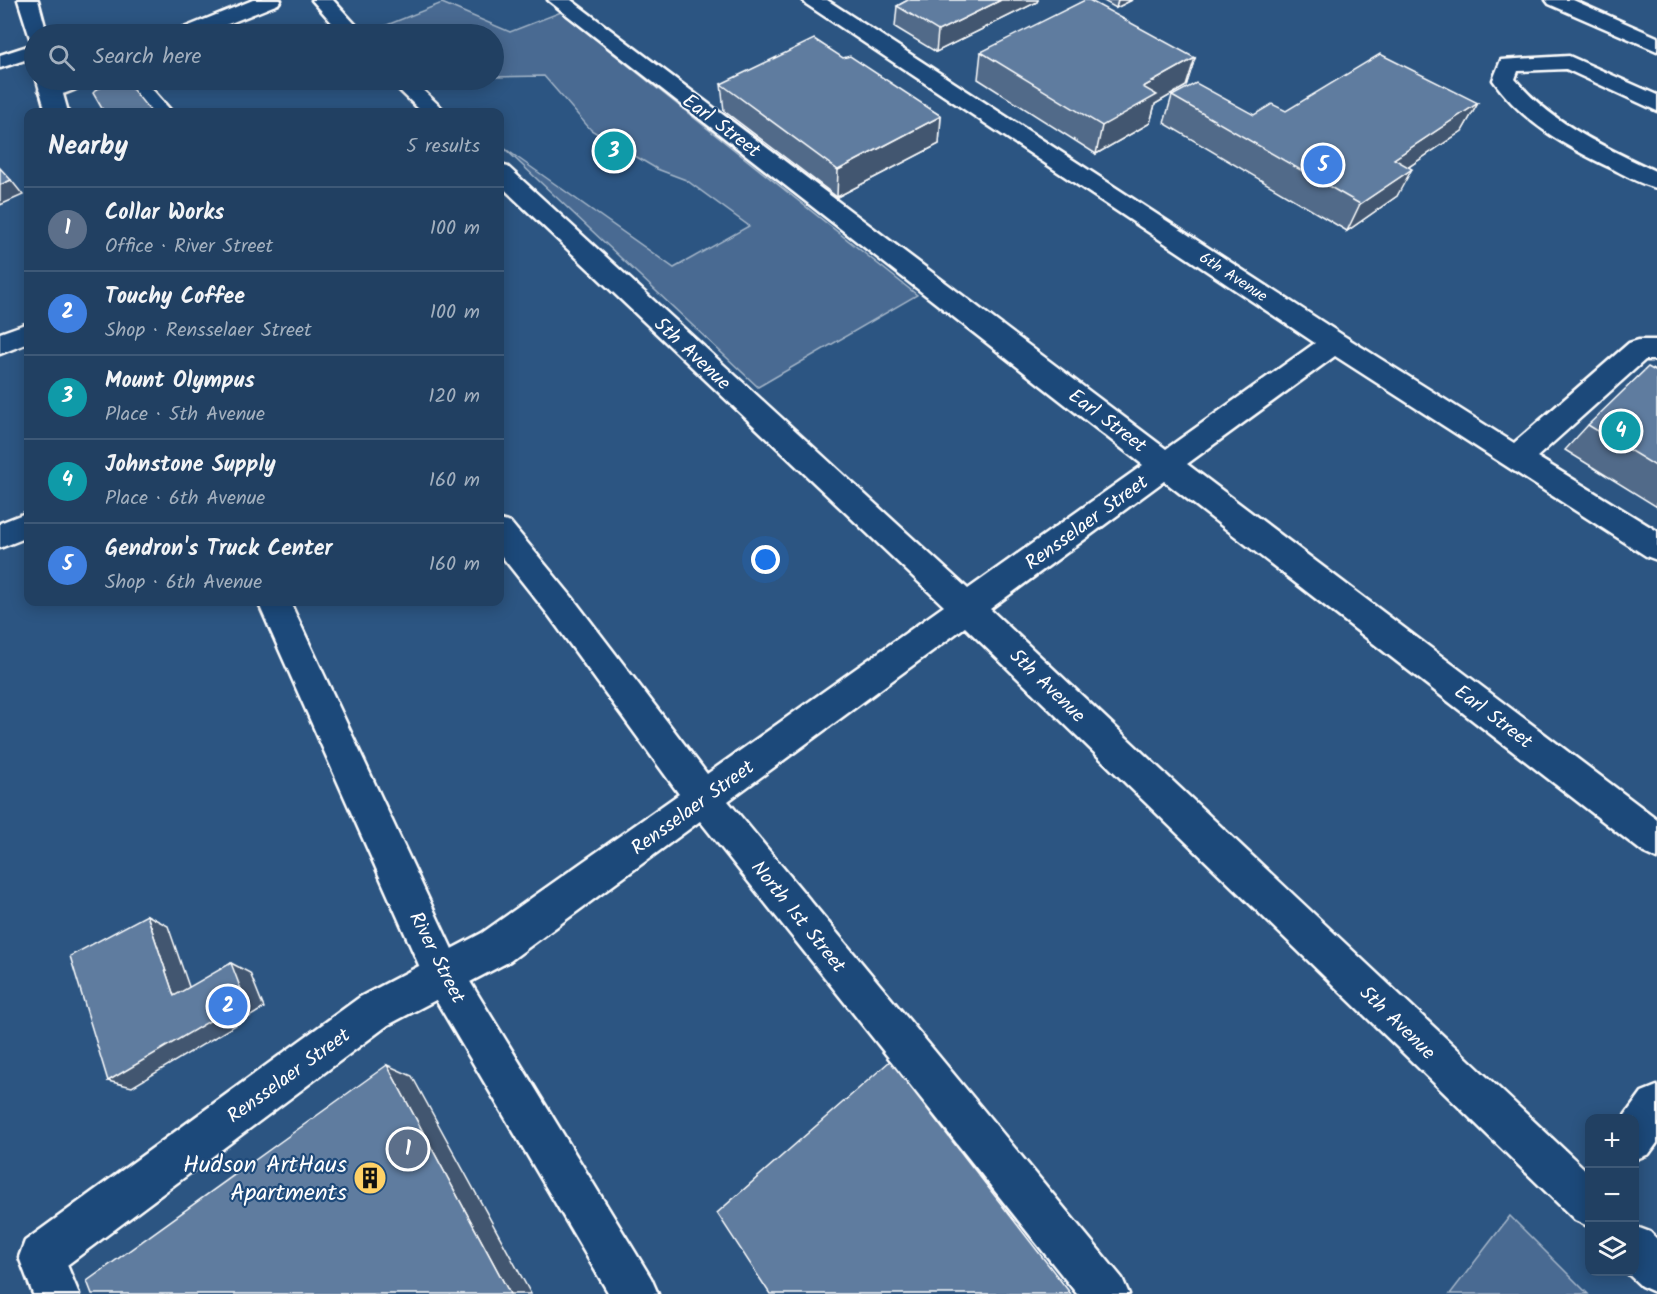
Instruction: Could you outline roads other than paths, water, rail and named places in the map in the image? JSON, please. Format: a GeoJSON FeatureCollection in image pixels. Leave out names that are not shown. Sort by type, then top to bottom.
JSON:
{"type":"FeatureCollection","features":[{"type":"Feature","properties":{"kind":"street"},"geometry":{"type":"LineString","coordinates":[[28,0],[34,24]]}},
{"type":"Feature","properties":{"kind":"street"},"geometry":{"type":"LineString","coordinates":[[211,24],[271,0]]}},
{"type":"Feature","properties":{"kind":"street"},"geometry":{"type":"LineString","coordinates":[[322,0],[344,24]]}},
{"type":"Feature","properties":{"kind":"street","name":"Earl Street"},"geometry":{"type":"LineString","coordinates":[[558,0],[1657,841]]}},
{"type":"Feature","properties":{"kind":"street","name":"6th Avenue"},"geometry":{"type":"LineString","coordinates":[[813,0],[1334,343],[1657,547]]}},
{"type":"Feature","properties":{"kind":"street"},"geometry":{"type":"LineString","coordinates":[[1556,0],[1657,45]]}},
{"type":"Feature","properties":{"kind":"street"},"geometry":{"type":"LineString","coordinates":[[0,62],[24,54]]}},
{"type":"Feature","properties":{"kind":"street"},"geometry":{"type":"LineString","coordinates":[[1657,104],[1569,62],[1509,65],[1504,80],[1530,111],[1578,143],[1657,181]]}},
{"type":"Feature","properties":{"kind":"street"},"geometry":{"type":"LineString","coordinates":[[50,90],[56,108]]}},
{"type":"Feature","properties":{"kind":"street"},"geometry":{"type":"LineString","coordinates":[[141,90],[157,108]]}},
{"type":"Feature","properties":{"kind":"street"},"geometry":{"type":"LineString","coordinates":[[411,90],[431,108]]}},
{"type":"Feature","properties":{"kind":"street","name":"5th Avenue"},"geometry":{"type":"LineString","coordinates":[[504,176],[967,608],[1585,1200]]}},
{"type":"Feature","properties":{"kind":"street","name":"Rensselaer Street"},"geometry":{"type":"LineString","coordinates":[[49,1276],[374,1011],[444,976],[496,946],[704,799],[1334,343]]}},
{"type":"Feature","properties":{"kind":"street"},"geometry":{"type":"LineString","coordinates":[[1516,458],[1639,350],[1657,350]]}},
{"type":"Feature","properties":{"kind":"street"},"geometry":{"type":"LineString","coordinates":[[0,536],[24,526]]}},
{"type":"Feature","properties":{"kind":"street","name":"North 1st Street"},"geometry":{"type":"LineString","coordinates":[[504,536],[561,607],[704,799],[1106,1294]]}},
{"type":"Feature","properties":{"kind":"street","name":"River Street"},"geometry":{"type":"LineString","coordinates":[[276,606],[444,976],[635,1294]]}},
{"type":"Feature","properties":{"kind":"street"},"geometry":{"type":"LineString","coordinates":[[1639,1133],[1657,1107]]}},
{"type":"Feature","properties":{"kind":"street"},"geometry":{"type":"LineString","coordinates":[[1639,1252],[1657,1270]]}},
{"type":"Feature","properties":{"kind":"place","name":"Mount Olympus"},"geometry":{"type":"Point","coordinates":[614,151]}},
{"type":"Feature","properties":{"kind":"place","name":"Gendron's Truck Center"},"geometry":{"type":"Point","coordinates":[1323,165]}},
{"type":"Feature","properties":{"kind":"place","name":"Johnstone Supply"},"geometry":{"type":"Point","coordinates":[1621,431]}},
{"type":"Feature","properties":{"kind":"place","name":"Touchy Coffee"},"geometry":{"type":"Point","coordinates":[228,1006]}},
{"type":"Feature","properties":{"kind":"place","name":"Collar Works"},"geometry":{"type":"Point","coordinates":[408,1149]}},
{"type":"Feature","properties":{"kind":"place","name":"Hudson ArtHaus Apartments"},"geometry":{"type":"Point","coordinates":[370,1178]}}]}
